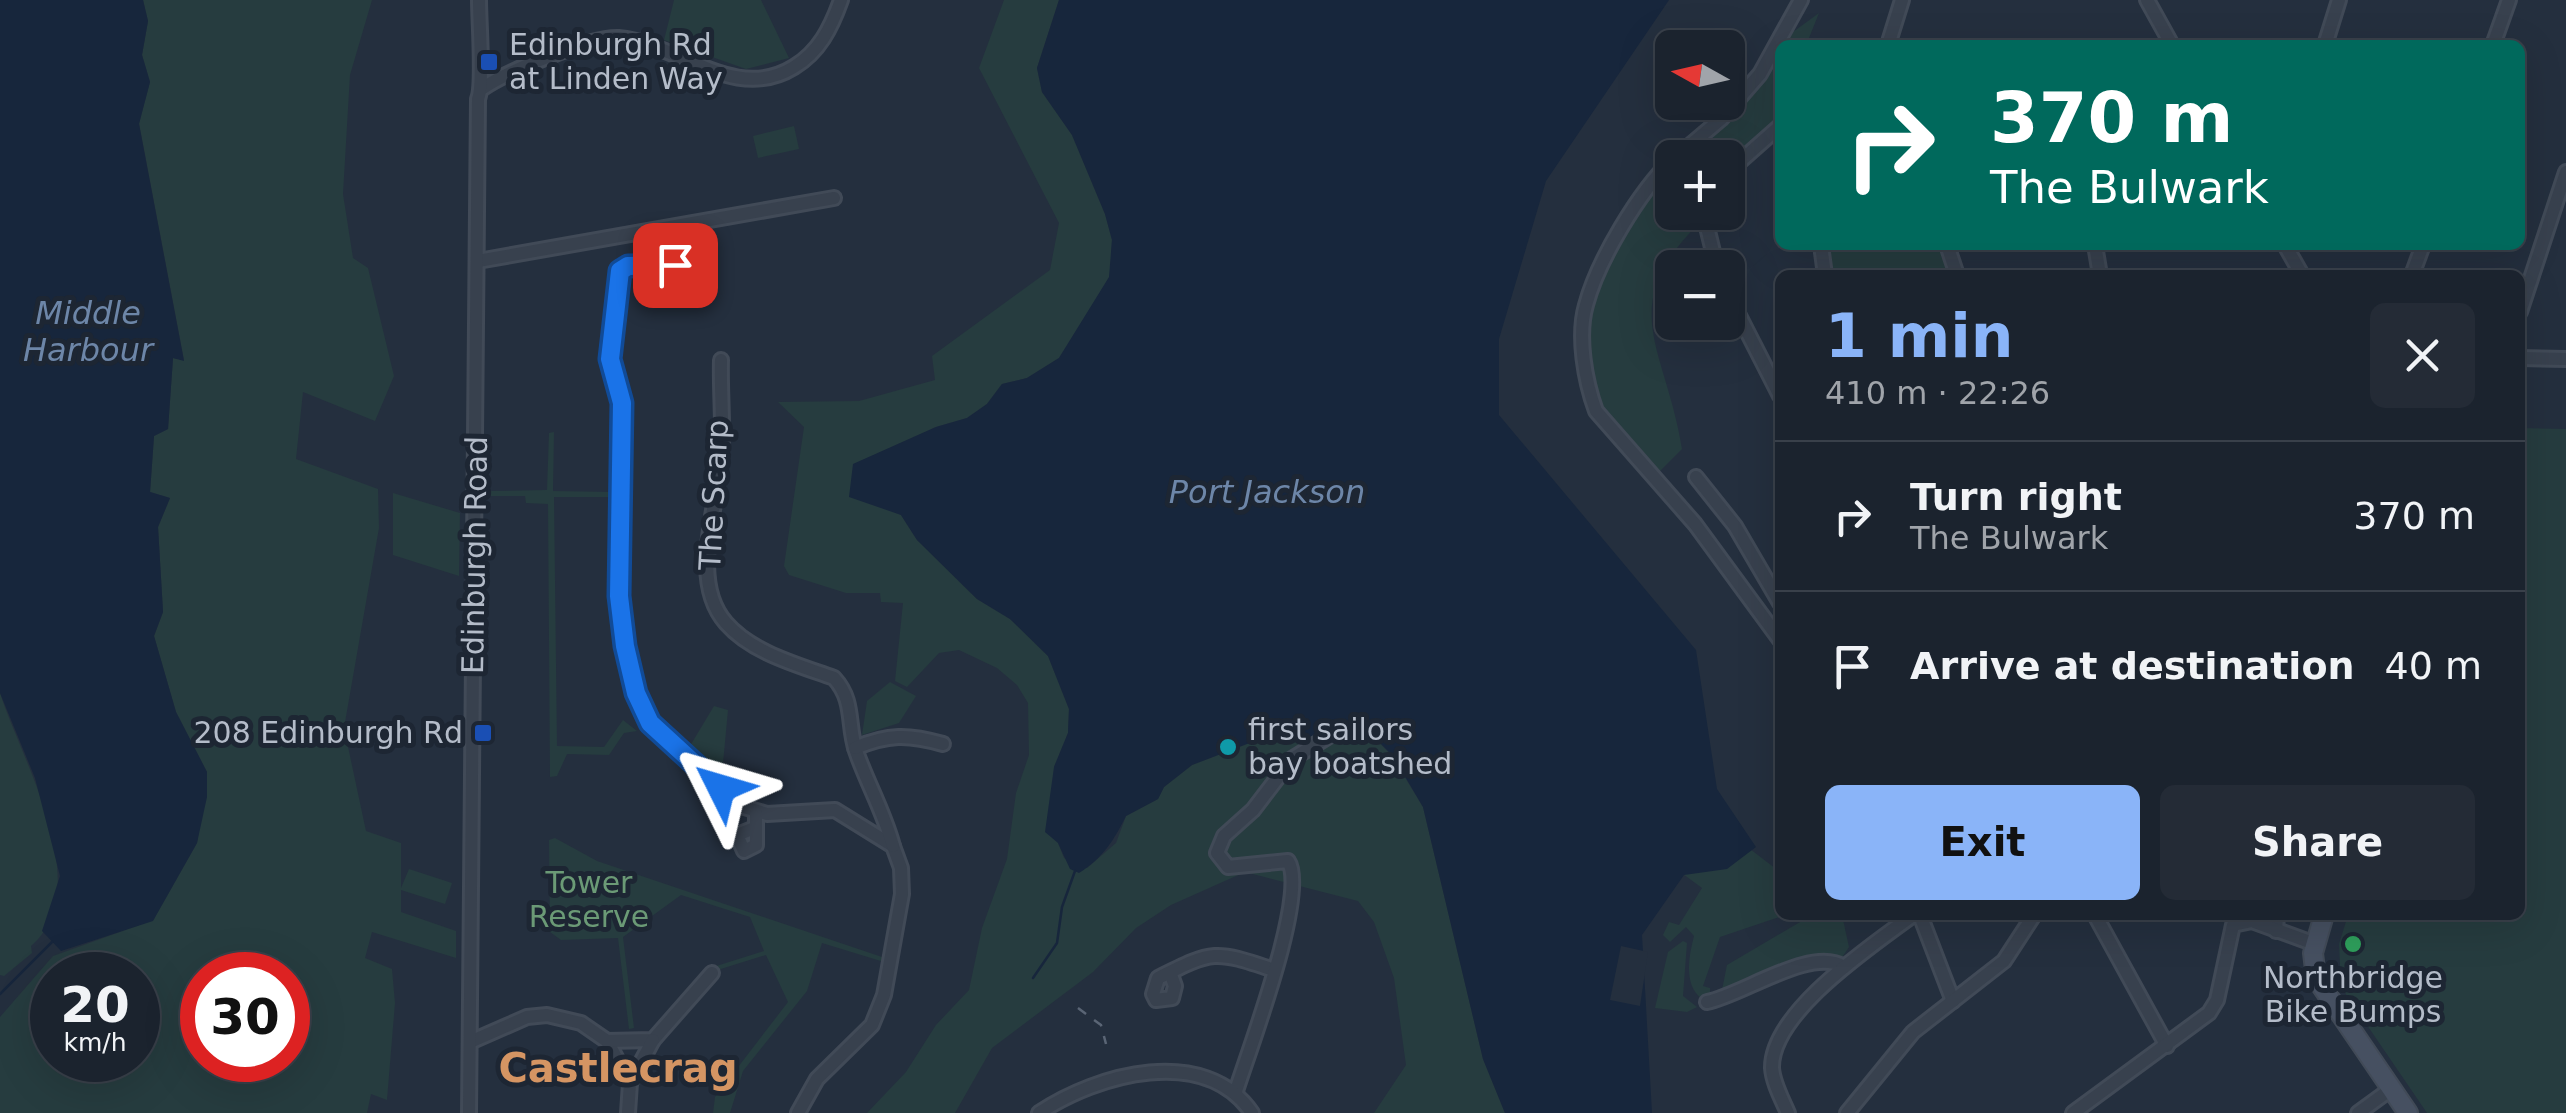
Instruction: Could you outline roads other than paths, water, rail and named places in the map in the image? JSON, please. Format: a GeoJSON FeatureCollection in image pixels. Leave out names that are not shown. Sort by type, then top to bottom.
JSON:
{"type":"FeatureCollection","features":[{"type":"Feature","properties":{"kind":"street","name":"Edinburgh Road"},"geometry":{"type":"LineString","coordinates":[[469,1113],[478,99],[483,88],[478,64],[480,0]]}},
{"type":"Feature","properties":{"kind":"street"},"geometry":{"type":"LineString","coordinates":[[483,88],[608,38],[644,44],[740,79],[782,74],[820,44],[840,0]]}},
{"type":"Feature","properties":{"kind":"street"},"geometry":{"type":"LineString","coordinates":[[1779,40],[1801,0]]}},
{"type":"Feature","properties":{"kind":"street"},"geometry":{"type":"LineString","coordinates":[[1890,40],[1902,0]]}},
{"type":"Feature","properties":{"kind":"street"},"geometry":{"type":"LineString","coordinates":[[2147,0],[2169,40]]}},
{"type":"Feature","properties":{"kind":"street"},"geometry":{"type":"LineString","coordinates":[[2327,40],[2339,0]]}},
{"type":"Feature","properties":{"kind":"street"},"geometry":{"type":"LineString","coordinates":[[2495,40],[2509,0]]}},
{"type":"Feature","properties":{"kind":"street"},"geometry":{"type":"LineString","coordinates":[[1696,140],[1721,119],[1760,74],[1775,47]]}},
{"type":"Feature","properties":{"kind":"street"},"geometry":{"type":"LineString","coordinates":[[1745,157],[1775,130]]}},
{"type":"Feature","properties":{"kind":"street"},"geometry":{"type":"LineString","coordinates":[[2525,299],[2561,204],[2566,172]]}},
{"type":"Feature","properties":{"kind":"street"},"geometry":{"type":"LineString","coordinates":[[1655,182],[1632,212],[1585,306],[1584,348],[1590,395],[1596,411],[1695,524],[1775,633]]}},
{"type":"Feature","properties":{"kind":"street"},"geometry":{"type":"LineString","coordinates":[[478,261],[834,198]]}},
{"type":"Feature","properties":{"kind":"street"},"geometry":{"type":"LineString","coordinates":[[696,262],[628,266],[620,271],[610,359],[622,403],[619,596],[636,693],[650,723],[681,755],[756,813],[835,810],[893,846]]}},
{"type":"Feature","properties":{"kind":"street"},"geometry":{"type":"LineString","coordinates":[[1745,327],[1775,386]]}},
{"type":"Feature","properties":{"kind":"street"},"geometry":{"type":"LineString","coordinates":[[2525,358],[2566,360]]}},
{"type":"Feature","properties":{"kind":"street","name":"The Scarp"},"geometry":{"type":"LineString","coordinates":[[721,360],[722,456],[708,567],[710,594],[724,622],[742,637],[761,650],[834,678],[842,687],[849,698],[855,748],[901,868],[902,894],[884,995],[872,1024],[816,1079],[798,1113]]}},
{"type":"Feature","properties":{"kind":"street"},"geometry":{"type":"LineString","coordinates":[[1696,477],[1735,526],[1775,594]]}},
{"type":"Feature","properties":{"kind":"street"},"geometry":{"type":"LineString","coordinates":[[855,748],[884,736],[908,734],[943,744]]}},
{"type":"Feature","properties":{"kind":"street"},"geometry":{"type":"LineString","coordinates":[[1236,1090],[1290,914],[1294,871],[1288,861],[1228,867],[1217,853],[1226,834],[1254,810],[1292,759],[1329,736]]}},
{"type":"Feature","properties":{"kind":"street"},"geometry":{"type":"LineString","coordinates":[[752,829],[756,813]]}},
{"type":"Feature","properties":{"kind":"street"},"geometry":{"type":"LineString","coordinates":[[1788,1113],[1773,1074],[1774,1055],[1796,1018],[1844,967],[1909,920]]}},
{"type":"Feature","properties":{"kind":"street"},"geometry":{"type":"LineString","coordinates":[[1918,920],[1953,1001]]}},
{"type":"Feature","properties":{"kind":"street"},"geometry":{"type":"LineString","coordinates":[[1847,1113],[1902,1042],[2004,961],[2031,920]]}},
{"type":"Feature","properties":{"kind":"street"},"geometry":{"type":"LineString","coordinates":[[2099,920],[2167,1046]]}},
{"type":"Feature","properties":{"kind":"street"},"geometry":{"type":"LineString","coordinates":[[2276,931],[2277,920]]}},
{"type":"Feature","properties":{"kind":"street"},"geometry":{"type":"LineString","coordinates":[[2322,920],[2313,968],[2318,984],[2408,1113]]}},
{"type":"Feature","properties":{"kind":"street"},"geometry":{"type":"LineString","coordinates":[[2073,1113],[2167,1046],[2214,1006],[2233,925],[2252,922],[2315,944]]}},
{"type":"Feature","properties":{"kind":"street"},"geometry":{"type":"LineString","coordinates":[[1170,972],[1192,958],[1220,954],[1274,970]]}},
{"type":"Feature","properties":{"kind":"street"},"geometry":{"type":"LineString","coordinates":[[1707,1002],[1810,964],[1834,961],[1844,967]]}},
{"type":"Feature","properties":{"kind":"street"},"geometry":{"type":"LineString","coordinates":[[628,1113],[630,1084],[650,1046],[712,973]]}},
{"type":"Feature","properties":{"kind":"street"},"geometry":{"type":"LineString","coordinates":[[470,1042],[527,1018],[547,1015],[581,1023],[607,1041],[630,1084]]}},
{"type":"Feature","properties":{"kind":"street"},"geometry":{"type":"LineString","coordinates":[[607,1041],[650,1046]]}},
{"type":"Feature","properties":{"kind":"street"},"geometry":{"type":"LineString","coordinates":[[1039,1113],[1074,1091],[1108,1077],[1144,1073],[1197,1077],[1236,1090],[1252,1113]]}},
{"type":"Feature","properties":{"kind":"street"},"geometry":{"type":"LineString","coordinates":[[2358,1113],[2391,1089]]}},
{"type":"Feature","properties":{"kind":"water","name":"Middle Harbour"},"geometry":{"type":"Polygon","coordinates":[[[0,0],[143,0],[148,21],[142,55],[150,82],[139,124],[184,361],[173,358],[168,429],[154,436],[150,492],[170,498],[158,527],[163,612],[154,636],[176,712],[207,772],[207,797],[197,843],[153,921],[61,951],[42,931],[60,876],[35,778],[0,693],[0,0]]]}},
{"type":"Feature","properties":{"kind":"water","name":"Port Jackson"},"geometry":{"type":"Polygon","coordinates":[[[1059,0],[1669,0],[1546,181],[1499,339],[1499,415],[1696,650],[1717,789],[1756,847],[1727,869],[1684,875],[1642,935],[1652,1113],[1505,1113],[1483,1059],[1423,807],[1393,756],[1368,731],[1252,742],[1192,765],[1164,787],[1158,799],[1126,816],[1095,861],[1079,873],[1070,869],[1058,843],[1045,832],[1054,767],[1068,733],[1069,709],[1048,656],[1010,619],[977,599],[917,540],[901,515],[849,497],[853,464],[936,427],[967,418],[987,404],[1002,384],[1027,378],[1059,358],[1109,277],[1112,240],[1105,214],[1072,135],[1042,92],[1037,68],[1059,0]]]}},
{"type":"Feature","properties":{"kind":"waterway"},"geometry":{"type":"LineString","coordinates":[[1033,978],[1057,943],[1062,907],[1075,871]]}},
{"type":"Feature","properties":{"kind":"waterway"},"geometry":{"type":"LineString","coordinates":[[0,994],[52,942]]}},
{"type":"Feature","properties":{"kind":"railway"},"geometry":{"type":"LineString","coordinates":[[1078,1008],[1101,1025],[1106,1044]]}},
{"type":"Feature","properties":{"kind":"place","name":"Edinburgh Rd at Linden Way"},"geometry":{"type":"Point","coordinates":[489,62]}},
{"type":"Feature","properties":{"kind":"place","name":"208 Edinburgh Rd"},"geometry":{"type":"Point","coordinates":[483,733]}},
{"type":"Feature","properties":{"kind":"place","name":"first sailors bay boatshed"},"geometry":{"type":"Point","coordinates":[1228,747]}},
{"type":"Feature","properties":{"kind":"place","name":"Northbridge Bike Bumps"},"geometry":{"type":"Point","coordinates":[2353,944]}},
{"type":"Feature","properties":{"kind":"district","name":"Castlecrag"},"geometry":{"type":"Point","coordinates":[618,1068]}},
{"type":"Feature","properties":{"kind":"park label","name":"Tower Reserve"},"geometry":{"type":"Point","coordinates":[589,900]}}]}
